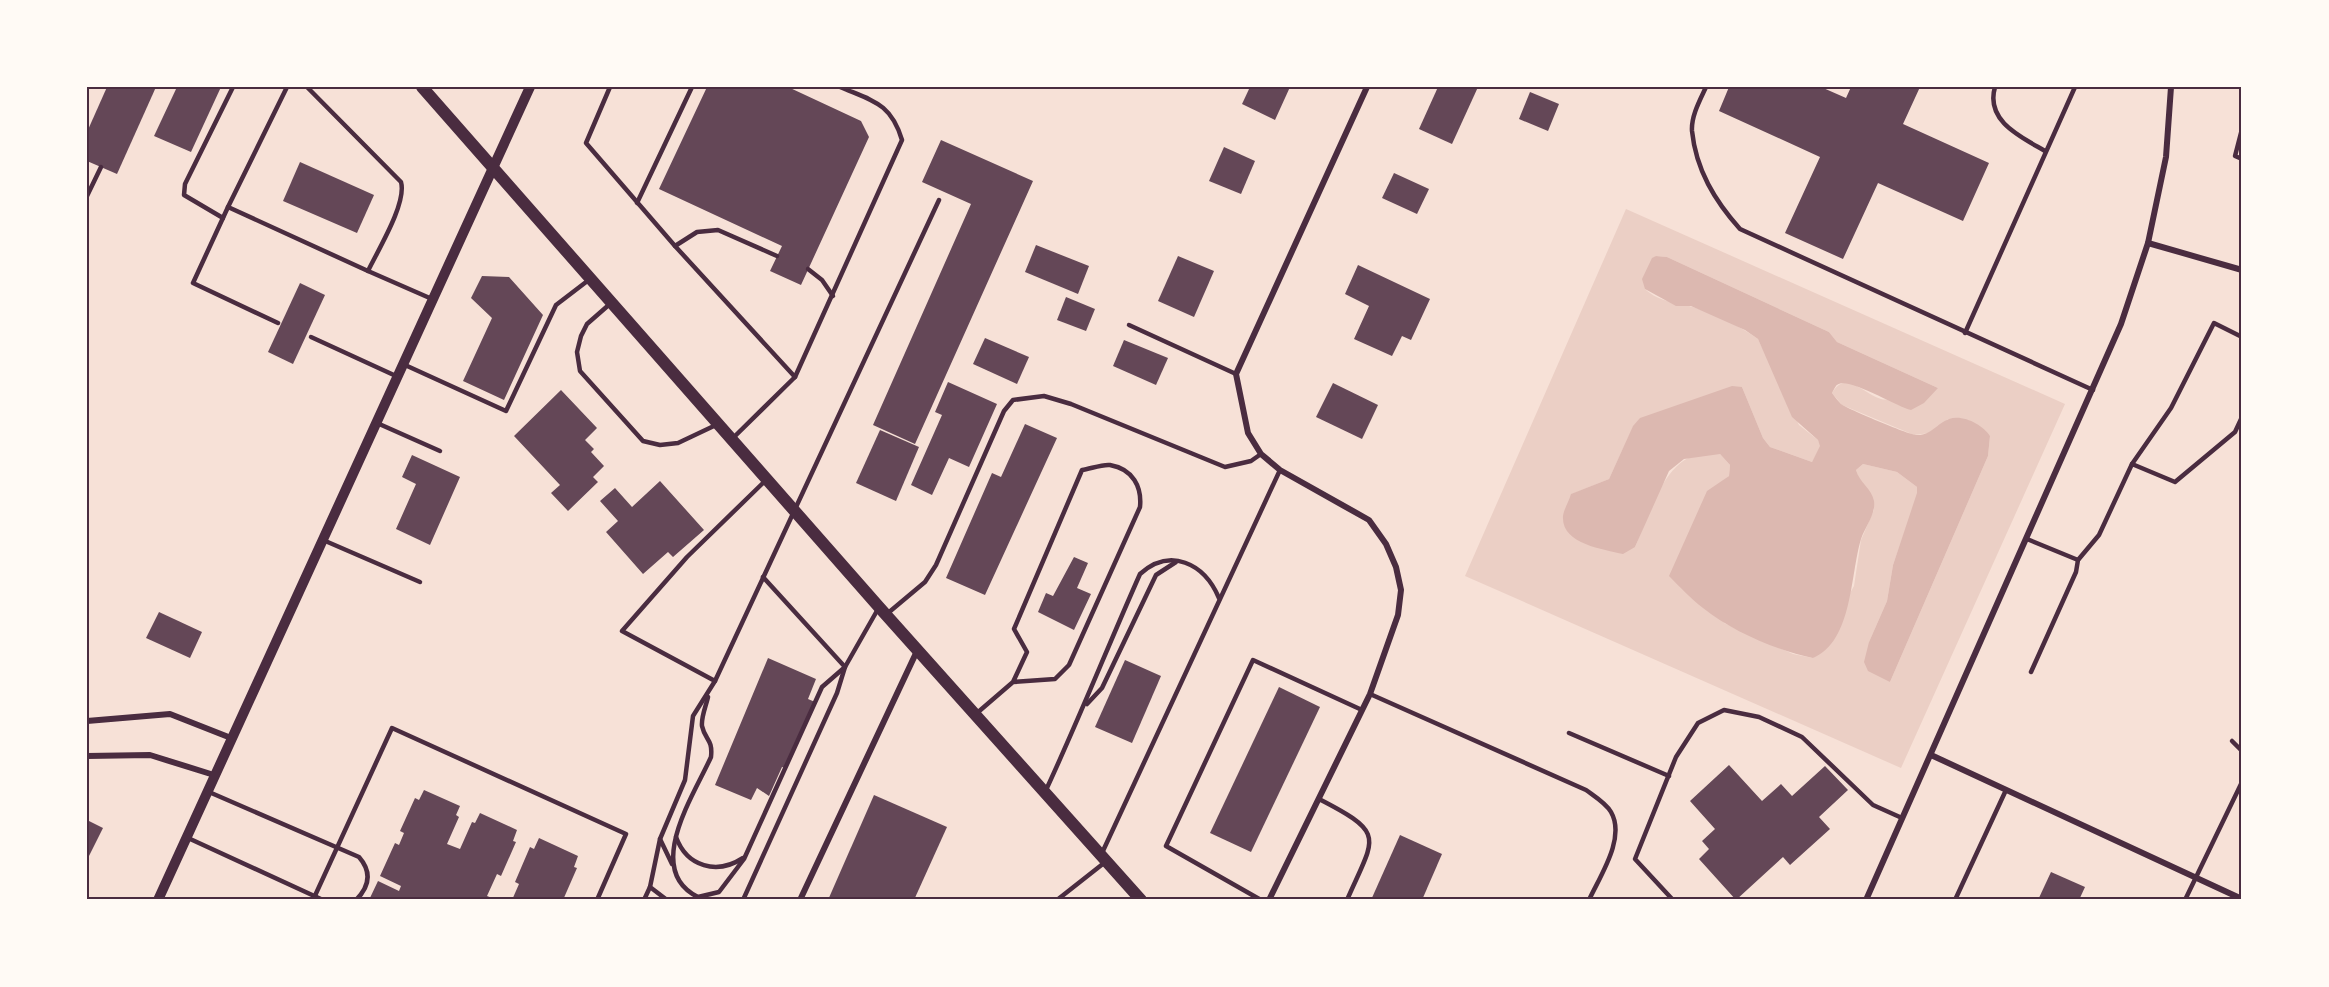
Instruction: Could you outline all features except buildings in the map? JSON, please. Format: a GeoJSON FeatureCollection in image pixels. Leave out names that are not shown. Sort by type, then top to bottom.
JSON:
{"type":"FeatureCollection","features":[{"type":"Feature","properties":{"kind":"main road"},"geometry":{"type":"LineString","coordinates":[[422,87],[882,611],[1141,900]]}},
{"type":"Feature","properties":{"kind":"street"},"geometry":{"type":"LineString","coordinates":[[158,900],[530,87]]}},
{"type":"Feature","properties":{"kind":"street"},"geometry":{"type":"LineString","coordinates":[[1269,900],[1370,694],[1398,615],[1401,590],[1396,567],[1386,544],[1368,520],[1280,470],[1261,454],[1248,433],[1236,374],[1367,87]]}},
{"type":"Feature","properties":{"kind":"street"},"geometry":{"type":"LineString","coordinates":[[1866,900],[2121,324],[2148,243],[2166,157],[2170,87]]}},
{"type":"Feature","properties":{"kind":"street"},"geometry":{"type":"LineString","coordinates":[[2148,243],[2242,270]]}},
{"type":"Feature","properties":{"kind":"street"},"geometry":{"type":"LineString","coordinates":[[800,900],[917,650]]}},
{"type":"Feature","properties":{"kind":"street"},"geometry":{"type":"LineString","coordinates":[[87,721],[170,714],[231,738]]}},
{"type":"Feature","properties":{"kind":"street"},"geometry":{"type":"LineString","coordinates":[[87,756],[150,755],[214,775]]}},
{"type":"Feature","properties":{"kind":"street"},"geometry":{"type":"LineString","coordinates":[[1931,755],[2242,898]]}},
{"type":"Feature","properties":{"kind":"lane"},"geometry":{"type":"LineString","coordinates":[[223,218],[184,195],[184,184],[233,87]]}},
{"type":"Feature","properties":{"kind":"lane"},"geometry":{"type":"LineString","coordinates":[[278,322],[193,283],[288,87]]}},
{"type":"Feature","properties":{"kind":"lane"},"geometry":{"type":"LineString","coordinates":[[307,87],[401,182],[403,190],[399,203],[368,271]]}},
{"type":"Feature","properties":{"kind":"lane"},"geometry":{"type":"LineString","coordinates":[[610,87],[586,143],[675,246],[795,377]]}},
{"type":"Feature","properties":{"kind":"lane"},"geometry":{"type":"LineString","coordinates":[[637,203],[692,87]]}},
{"type":"Feature","properties":{"kind":"lane"},"geometry":{"type":"LineString","coordinates":[[732,439],[795,377],[902,140],[896,120],[880,104],[840,87]]}},
{"type":"Feature","properties":{"kind":"lane"},"geometry":{"type":"LineString","coordinates":[[1706,87],[1695,111],[1692,130],[1702,171],[1716,202],[1740,230],[2093,390]]}},
{"type":"Feature","properties":{"kind":"lane"},"geometry":{"type":"LineString","coordinates":[[1995,87],[1993,106],[2000,120],[2045,151]]}},
{"type":"Feature","properties":{"kind":"lane"},"geometry":{"type":"LineString","coordinates":[[1965,333],[2075,87]]}},
{"type":"Feature","properties":{"kind":"lane"},"geometry":{"type":"LineString","coordinates":[[2242,129],[2235,156],[2242,159]]}},
{"type":"Feature","properties":{"kind":"lane"},"geometry":{"type":"LineString","coordinates":[[88,193],[101,167]]}},
{"type":"Feature","properties":{"kind":"lane"},"geometry":{"type":"LineString","coordinates":[[672,865],[676,837],[711,757],[713,745],[703,729],[702,721],[709,694],[939,200]]}},
{"type":"Feature","properties":{"kind":"lane"},"geometry":{"type":"LineString","coordinates":[[228,207],[432,299]]}},
{"type":"Feature","properties":{"kind":"lane"},"geometry":{"type":"LineString","coordinates":[[675,246],[697,232],[718,230],[777,256]]}},
{"type":"Feature","properties":{"kind":"lane"},"geometry":{"type":"LineString","coordinates":[[808,270],[822,280],[833,296]]}},
{"type":"Feature","properties":{"kind":"lane"},"geometry":{"type":"LineString","coordinates":[[403,364],[506,411],[556,305],[590,279]]}},
{"type":"Feature","properties":{"kind":"lane"},"geometry":{"type":"LineString","coordinates":[[611,303],[587,324],[581,336],[577,352],[580,371],[642,441],[660,445],[678,443],[718,423]]}},
{"type":"Feature","properties":{"kind":"lane"},"geometry":{"type":"LineString","coordinates":[[2031,672],[2076,572],[2078,560],[2099,536],[2132,464],[2171,408],[2214,323],[2242,337]]}},
{"type":"Feature","properties":{"kind":"lane"},"geometry":{"type":"LineString","coordinates":[[1129,325],[1236,374]]}},
{"type":"Feature","properties":{"kind":"lane"},"geometry":{"type":"LineString","coordinates":[[311,337],[397,376]]}},
{"type":"Feature","properties":{"kind":"lane"},"geometry":{"type":"LineString","coordinates":[[660,839],[682,887],[698,897],[719,892],[731,880],[746,856],[822,687],[845,667],[882,611],[925,582],[936,565],[1004,411],[1013,400],[1044,396],[1071,404],[1225,468],[1251,461],[1261,454]]}},
{"type":"Feature","properties":{"kind":"lane"},"geometry":{"type":"LineString","coordinates":[[2132,464],[2175,482],[2235,432],[2242,417]]}},
{"type":"Feature","properties":{"kind":"lane"},"geometry":{"type":"LineString","coordinates":[[376,422],[440,451]]}},
{"type":"Feature","properties":{"kind":"lane"},"geometry":{"type":"LineString","coordinates":[[975,715],[1013,682],[1027,652],[1014,628],[1082,470],[1110,465],[1127,473],[1137,481],[1142,492],[1140,507],[1069,665],[1055,679],[1013,682]]}},
{"type":"Feature","properties":{"kind":"lane"},"geometry":{"type":"LineString","coordinates":[[1057,900],[1103,858],[1219,598],[1280,470]]}},
{"type":"Feature","properties":{"kind":"lane"},"geometry":{"type":"LineString","coordinates":[[715,681],[622,631],[687,557],[767,478]]}},
{"type":"Feature","properties":{"kind":"lane"},"geometry":{"type":"LineString","coordinates":[[2027,538],[2078,560]]}},
{"type":"Feature","properties":{"kind":"lane"},"geometry":{"type":"LineString","coordinates":[[322,539],[420,582]]}},
{"type":"Feature","properties":{"kind":"lane"},"geometry":{"type":"LineString","coordinates":[[1045,792],[1086,705],[1091,685],[1140,574],[1151,564],[1164,560],[1178,561],[1205,574],[1219,598]]}},
{"type":"Feature","properties":{"kind":"lane"},"geometry":{"type":"LineString","coordinates":[[1086,705],[1102,688],[1156,575],[1178,561]]}},
{"type":"Feature","properties":{"kind":"lane"},"geometry":{"type":"LineString","coordinates":[[763,577],[845,667]]}},
{"type":"Feature","properties":{"kind":"lane"},"geometry":{"type":"LineString","coordinates":[[1261,900],[1166,846],[1253,660],[1362,710]]}},
{"type":"Feature","properties":{"kind":"lane"},"geometry":{"type":"LineString","coordinates":[[743,900],[837,693],[845,667]]}},
{"type":"Feature","properties":{"kind":"lane"},"geometry":{"type":"LineString","coordinates":[[644,900],[650,887],[660,839],[685,780],[693,716],[709,694]]}},
{"type":"Feature","properties":{"kind":"lane"},"geometry":{"type":"LineString","coordinates":[[1370,694],[1586,790],[1599,799],[1611,812],[1615,829],[1614,844],[1589,900]]}},
{"type":"Feature","properties":{"kind":"lane"},"geometry":{"type":"LineString","coordinates":[[1673,900],[1635,859],[1677,758],[1698,723],[1724,710],[1759,717],[1802,737],[1873,804],[1902,818]]}},
{"type":"Feature","properties":{"kind":"lane"},"geometry":{"type":"LineString","coordinates":[[314,898],[392,728],[626,834],[597,900]]}},
{"type":"Feature","properties":{"kind":"lane"},"geometry":{"type":"LineString","coordinates":[[1569,733],[1669,776]]}},
{"type":"Feature","properties":{"kind":"lane"},"geometry":{"type":"LineString","coordinates":[[2232,741],[2242,751]]}},
{"type":"Feature","properties":{"kind":"lane"},"geometry":{"type":"LineString","coordinates":[[2185,900],[2242,782]]}},
{"type":"Feature","properties":{"kind":"lane"},"geometry":{"type":"LineString","coordinates":[[1955,900],[2006,790]]}},
{"type":"Feature","properties":{"kind":"lane"},"geometry":{"type":"LineString","coordinates":[[206,791],[359,857],[366,866],[369,876],[368,884],[356,900]]}},
{"type":"Feature","properties":{"kind":"lane"},"geometry":{"type":"LineString","coordinates":[[1319,799],[1354,817],[1365,826],[1369,836],[1370,848],[1347,900]]}},
{"type":"Feature","properties":{"kind":"lane"},"geometry":{"type":"LineString","coordinates":[[185,837],[314,898],[323,900]]}},
{"type":"Feature","properties":{"kind":"lane"},"geometry":{"type":"LineString","coordinates":[[676,837],[686,856],[705,866],[728,866],[746,856]]}},
{"type":"Feature","properties":{"kind":"lane"},"geometry":{"type":"LineString","coordinates":[[650,887],[667,900]]}},
{"type":"Feature","properties":{"kind":"shaded area"},"geometry":{"type":"Polygon","coordinates":[[[1626,209],[2065,404],[1901,768],[1465,576],[1626,209]],[[1656,256],[1645,289],[1663,300],[1693,307],[1718,317],[1758,339],[1799,425],[1818,440],[1821,446],[1812,462],[1770,447],[1763,438],[1742,387],[1633,427],[1609,479],[1572,494],[1566,529],[1590,544],[1606,547],[1635,547],[1655,498],[1674,469],[1687,459],[1702,453],[1720,454],[1730,465],[1729,476],[1717,486],[1724,623],[1793,654],[1813,658],[1854,586],[1861,540],[1874,510],[1872,496],[1859,480],[1856,470],[1863,464],[1897,472],[1917,487],[1918,493],[1893,565],[1887,601],[1869,642],[1890,682],[1988,456],[1990,436],[1948,419],[1930,433],[1914,435],[1842,405],[1832,393],[1837,386],[1843,383],[1855,385],[1886,400],[1938,388],[1837,342],[1829,332],[1667,257],[1656,256]]]}},
{"type":"Feature","properties":{"kind":"shaded area"},"geometry":{"type":"Polygon","coordinates":[[[1667,257],[1829,332],[1837,342],[1938,388],[1924,403],[1911,410],[1861,388],[1843,383],[1836,385],[1832,393],[1846,407],[1910,434],[1926,434],[1944,421],[1960,418],[1983,428],[1990,436],[1988,456],[1890,682],[1868,671],[1864,662],[1869,642],[1887,601],[1893,565],[1917,493],[1917,487],[1897,472],[1863,464],[1856,470],[1873,497],[1873,511],[1861,539],[1843,622],[1836,637],[1826,649],[1813,658],[1770,645],[1728,625],[1699,604],[1669,576],[1707,491],[1729,476],[1730,465],[1720,454],[1684,459],[1669,471],[1635,547],[1623,554],[1585,544],[1569,533],[1564,525],[1563,516],[1571,494],[1609,479],[1633,426],[1640,418],[1732,386],[1742,387],[1763,438],[1770,447],[1812,462],[1820,446],[1818,440],[1792,417],[1758,339],[1745,330],[1691,306],[1676,306],[1645,289],[1642,279],[1652,258],[1667,257]]]}}]}
